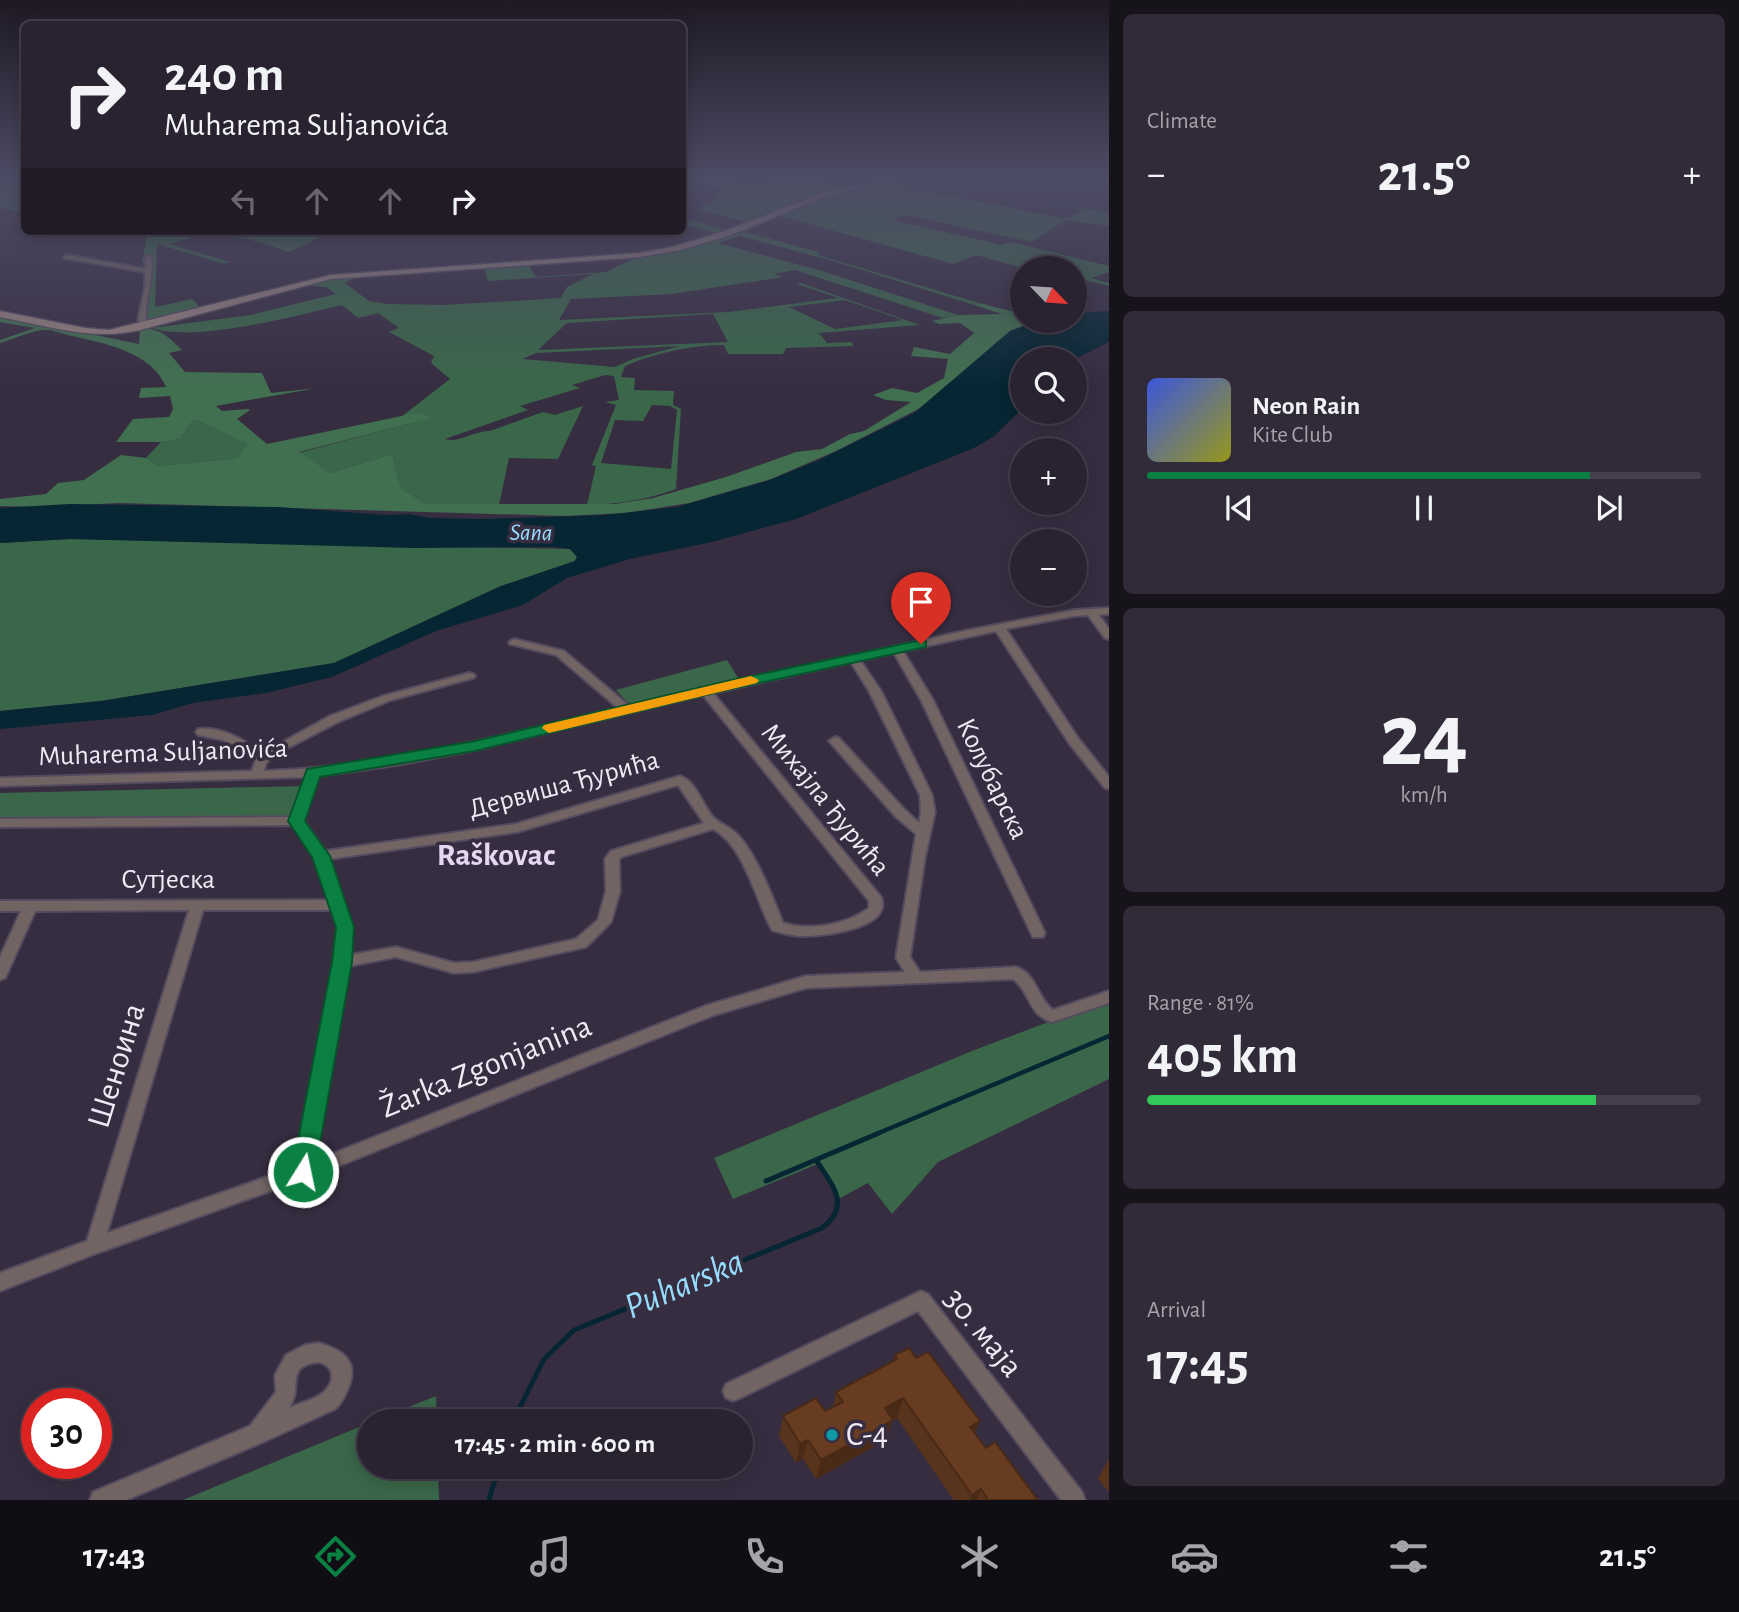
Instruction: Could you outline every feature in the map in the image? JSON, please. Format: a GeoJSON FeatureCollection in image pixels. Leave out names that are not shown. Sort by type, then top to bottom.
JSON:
{"type":"FeatureCollection","features":[{"type":"Feature","properties":{"kind":"street"},"geometry":{"type":"LineString","coordinates":[[0,314],[97,333],[145,326],[331,277],[640,256],[677,248]]}},
{"type":"Feature","properties":{"kind":"street"},"geometry":{"type":"LineString","coordinates":[[66,257],[148,271]]}},
{"type":"Feature","properties":{"kind":"street"},"geometry":{"type":"LineString","coordinates":[[145,326],[141,320],[146,298],[149,257]]}},
{"type":"Feature","properties":{"kind":"street","name":"Muharema Suljanovića"},"geometry":{"type":"LineString","coordinates":[[0,782],[313,773],[475,746],[706,691],[999,627],[1109,611]]}},
{"type":"Feature","properties":{"kind":"street"},"geometry":{"type":"LineString","coordinates":[[1091,612],[1109,636]]}},
{"type":"Feature","properties":{"kind":"street"},"geometry":{"type":"LineString","coordinates":[[999,627],[1073,740],[1109,785]]}},
{"type":"Feature","properties":{"kind":"street"},"geometry":{"type":"LineString","coordinates":[[514,642],[560,653],[627,709]]}},
{"type":"Feature","properties":{"kind":"street","name":"Колубарска"},"geometry":{"type":"LineString","coordinates":[[897,649],[927,700],[1038,933]]}},
{"type":"Feature","properties":{"kind":"street"},"geometry":{"type":"LineString","coordinates":[[854,659],[880,702],[926,795],[928,812],[903,958],[916,977]]}},
{"type":"Feature","properties":{"kind":"street"},"geometry":{"type":"LineString","coordinates":[[257,776],[263,758],[304,733],[360,707],[469,676]]}},
{"type":"Feature","properties":{"kind":"street","name":"Михајла Ђурића"},"geometry":{"type":"LineString","coordinates":[[706,691],[876,900],[875,912],[870,916],[839,926]]}},
{"type":"Feature","properties":{"kind":"street"},"geometry":{"type":"LineString","coordinates":[[202,732],[227,736],[241,742],[263,758]]}},
{"type":"Feature","properties":{"kind":"street"},"geometry":{"type":"LineString","coordinates":[[835,741],[900,813],[923,833]]}},
{"type":"Feature","properties":{"kind":"street"},"geometry":{"type":"LineString","coordinates":[[297,821],[313,773]]}},
{"type":"Feature","properties":{"kind":"street","name":"Дервиша Ђурића"},"geometry":{"type":"LineString","coordinates":[[321,856],[517,828],[674,781],[683,782],[705,815],[736,841],[760,883],[777,926],[789,931],[839,926]]}},
{"type":"Feature","properties":{"kind":"street"},"geometry":{"type":"LineString","coordinates":[[0,823],[297,821]]}},
{"type":"Feature","properties":{"kind":"street"},"geometry":{"type":"LineString","coordinates":[[297,821],[321,856],[345,927],[342,962],[303,1172]]}},
{"type":"Feature","properties":{"kind":"street"},"geometry":{"type":"LineString","coordinates":[[342,962],[396,952],[442,966],[473,967],[581,943],[604,922],[613,891],[612,859],[626,850],[715,824]]}},
{"type":"Feature","properties":{"kind":"street","name":"Шеноина"},"geometry":{"type":"LineString","coordinates":[[94,1246],[198,904]]}},
{"type":"Feature","properties":{"kind":"street"},"geometry":{"type":"LineString","coordinates":[[0,974],[30,905]]}},
{"type":"Feature","properties":{"kind":"street","name":"Сутјеска"},"geometry":{"type":"LineString","coordinates":[[0,906],[337,905]]}},
{"type":"Feature","properties":{"kind":"street","name":"Žarka Zgonjanina"},"geometry":{"type":"LineString","coordinates":[[0,1282],[303,1172],[710,1010],[806,982],[1009,973],[1024,977],[1042,1011],[1052,1016],[1109,996]]}},
{"type":"Feature","properties":{"kind":"street","name":"30. маја"},"geometry":{"type":"LineString","coordinates":[[733,1391],[921,1300],[1074,1500]]}},
{"type":"Feature","properties":{"kind":"street"},"geometry":{"type":"LineString","coordinates":[[101,1500],[256,1435],[309,1408],[322,1406],[335,1395],[343,1377],[341,1365],[332,1355],[321,1351],[307,1353],[294,1360],[287,1370],[284,1384],[286,1395],[256,1435]]}},
{"type":"Feature","properties":{"kind":"green space"},"geometry":{"type":"Polygon","coordinates":[[[145,248],[157,248],[155,307],[192,299],[202,309],[144,323],[150,262],[142,262],[145,248]]]}},
{"type":"Feature","properties":{"kind":"green space"},"geometry":{"type":"Polygon","coordinates":[[[171,248],[182,248],[229,262],[225,264],[171,248]]]}},
{"type":"Feature","properties":{"kind":"green space"},"geometry":{"type":"Polygon","coordinates":[[[276,248],[297,248],[289,252],[276,248]]]}},
{"type":"Feature","properties":{"kind":"green space"},"geometry":{"type":"Polygon","coordinates":[[[678,248],[737,248],[822,271],[958,315],[943,318],[795,270],[774,274],[784,277],[671,294],[571,299],[559,320],[728,312],[838,298],[797,284],[801,283],[920,325],[819,333],[827,343],[852,342],[853,346],[786,348],[783,354],[728,354],[724,345],[698,346],[648,357],[625,366],[621,377],[635,378],[634,390],[674,391],[673,405],[681,409],[676,489],[632,501],[587,505],[596,466],[592,465],[616,405],[605,402],[619,400],[614,376],[605,375],[572,385],[580,388],[520,406],[528,410],[445,439],[455,440],[490,431],[543,412],[555,415],[583,406],[558,459],[509,458],[499,505],[426,504],[401,488],[392,454],[330,473],[298,453],[431,418],[421,412],[401,417],[450,379],[431,363],[434,356],[389,332],[399,328],[378,313],[358,318],[342,305],[219,330],[171,332],[152,328],[250,315],[336,294],[326,287],[298,284],[360,275],[345,283],[369,301],[444,305],[561,298],[567,287],[593,274],[488,281],[484,268],[529,265],[536,277],[606,272],[640,256],[678,248]],[[845,300],[789,307],[835,329],[903,320],[845,300]],[[713,314],[567,323],[538,350],[728,342],[713,314]],[[680,346],[536,353],[523,359],[615,367],[680,346]],[[652,405],[643,421],[615,420],[601,463],[671,469],[677,410],[670,406],[652,405]]]}},
{"type":"Feature","properties":{"kind":"green space"},"geometry":{"type":"Polygon","coordinates":[[[784,248],[804,248],[819,252],[818,255],[979,303],[974,305],[784,248]]]}},
{"type":"Feature","properties":{"kind":"green space"},"geometry":{"type":"Polygon","coordinates":[[[896,248],[1036,248],[1069,256],[1010,256],[1010,265],[976,255],[953,264],[896,248]]]}},
{"type":"Feature","properties":{"kind":"green space"},"geometry":{"type":"Polygon","coordinates":[[[1087,261],[1109,266],[1109,272],[1091,278],[1109,283],[1109,286],[1087,281],[1087,261]]]}},
{"type":"Feature","properties":{"kind":"green space"},"geometry":{"type":"Polygon","coordinates":[[[979,303],[1010,311],[1010,333],[1015,333],[997,342],[938,399],[836,451],[771,479],[689,503],[626,513],[564,516],[119,503],[0,506],[0,499],[46,494],[58,483],[84,480],[121,455],[146,458],[159,466],[238,458],[248,444],[194,419],[180,439],[161,442],[116,442],[133,419],[169,417],[173,409],[170,396],[139,398],[141,388],[166,387],[159,375],[149,365],[124,350],[52,331],[37,331],[0,343],[0,340],[35,328],[0,322],[0,315],[139,344],[140,329],[153,330],[163,334],[182,350],[169,353],[185,372],[262,373],[271,393],[317,388],[216,406],[222,411],[250,410],[237,419],[267,444],[421,412],[432,418],[299,452],[330,473],[392,454],[401,488],[426,504],[615,504],[653,498],[726,477],[796,452],[822,449],[850,434],[864,431],[911,402],[886,400],[873,395],[892,388],[917,393],[944,378],[948,359],[911,356],[914,347],[950,354],[974,333],[960,323],[939,324],[932,321],[958,315],[1002,314],[974,305],[979,303]]]}},
{"type":"Feature","properties":{"kind":"green space"},"geometry":{"type":"Polygon","coordinates":[[[194,419],[249,444],[238,458],[159,466],[146,458],[161,442],[180,439],[194,419]]]}},
{"type":"Feature","properties":{"kind":"green space"},"geometry":{"type":"Polygon","coordinates":[[[70,539],[570,549],[577,557],[575,561],[501,586],[334,663],[101,701],[0,711],[0,543],[70,539]]]}},
{"type":"Feature","properties":{"kind":"green space"},"geometry":{"type":"Polygon","coordinates":[[[727,660],[738,678],[634,704],[627,702],[616,690],[727,660]]]}},
{"type":"Feature","properties":{"kind":"green space"},"geometry":{"type":"Polygon","coordinates":[[[304,786],[299,802],[287,818],[0,820],[0,793],[304,786]]]}},
{"type":"Feature","properties":{"kind":"green space"},"geometry":{"type":"Polygon","coordinates":[[[1109,999],[1109,1079],[938,1162],[892,1214],[868,1183],[840,1198],[820,1163],[733,1199],[714,1158],[972,1051],[1109,999]]]}},
{"type":"Feature","properties":{"kind":"green space"},"geometry":{"type":"Polygon","coordinates":[[[436,1396],[437,1409],[404,1409],[436,1396]]]}},
{"type":"Feature","properties":{"kind":"green space"},"geometry":{"type":"Polygon","coordinates":[[[357,1428],[357,1479],[438,1479],[439,1500],[183,1500],[357,1428]]]}},
{"type":"Feature","properties":{"kind":"water","name":"Sana"},"geometry":{"type":"Polygon","coordinates":[[[1109,311],[1109,342],[1087,353],[1087,347],[1010,347],[1010,421],[993,437],[972,449],[796,519],[712,542],[630,559],[567,578],[523,605],[436,631],[332,677],[266,693],[193,703],[152,715],[0,729],[0,711],[101,701],[334,663],[501,586],[575,561],[577,557],[570,549],[554,547],[414,548],[70,539],[0,543],[0,508],[70,504],[278,507],[481,519],[605,515],[677,507],[767,481],[817,461],[914,413],[1010,331],[1087,333],[1087,312],[1109,311]]]}},
{"type":"Feature","properties":{"kind":"building"},"geometry":{"type":"Polygon","coordinates":[[[909,1348],[916,1358],[928,1352],[980,1421],[970,1427],[986,1448],[995,1442],[1038,1500],[988,1500],[981,1489],[972,1495],[903,1398],[885,1408],[893,1420],[821,1460],[808,1440],[800,1444],[783,1416],[816,1398],[825,1411],[843,1402],[836,1392],[897,1359],[895,1355],[909,1348]]]}},
{"type":"Feature","properties":{"kind":"waterway"},"geometry":{"type":"LineString","coordinates":[[874,1135],[1109,1036]]}},
{"type":"Feature","properties":{"kind":"waterway"},"geometry":{"type":"LineString","coordinates":[[766,1181],[879,1133]]}},
{"type":"Feature","properties":{"kind":"waterway","name":"Puharska"},"geometry":{"type":"LineString","coordinates":[[519,1409],[544,1359],[574,1330],[822,1228],[831,1220],[838,1203],[833,1186],[816,1160]]}},
{"type":"Feature","properties":{"kind":"waterway","name":"Puharska"},"geometry":{"type":"LineString","coordinates":[[489,1500],[495,1479]]}},
{"type":"Feature","properties":{"kind":"slow traffic"},"geometry":{"type":"LineString","coordinates":[[549,728],[751,680]]}},
{"type":"Feature","properties":{"kind":"place","name":"C-4"},"geometry":{"type":"Point","coordinates":[832,1435]}},
{"type":"Feature","properties":{"kind":"district","name":"Raškovac"},"geometry":{"type":"Point","coordinates":[496,855]}},
{"type":"Feature","properties":{"kind":"route"},"geometry":{"type":"LineString","coordinates":[[303,1172],[342,962],[345,927],[321,856],[306,838],[297,821],[313,773],[475,746],[727,686],[921,644]]}}]}
